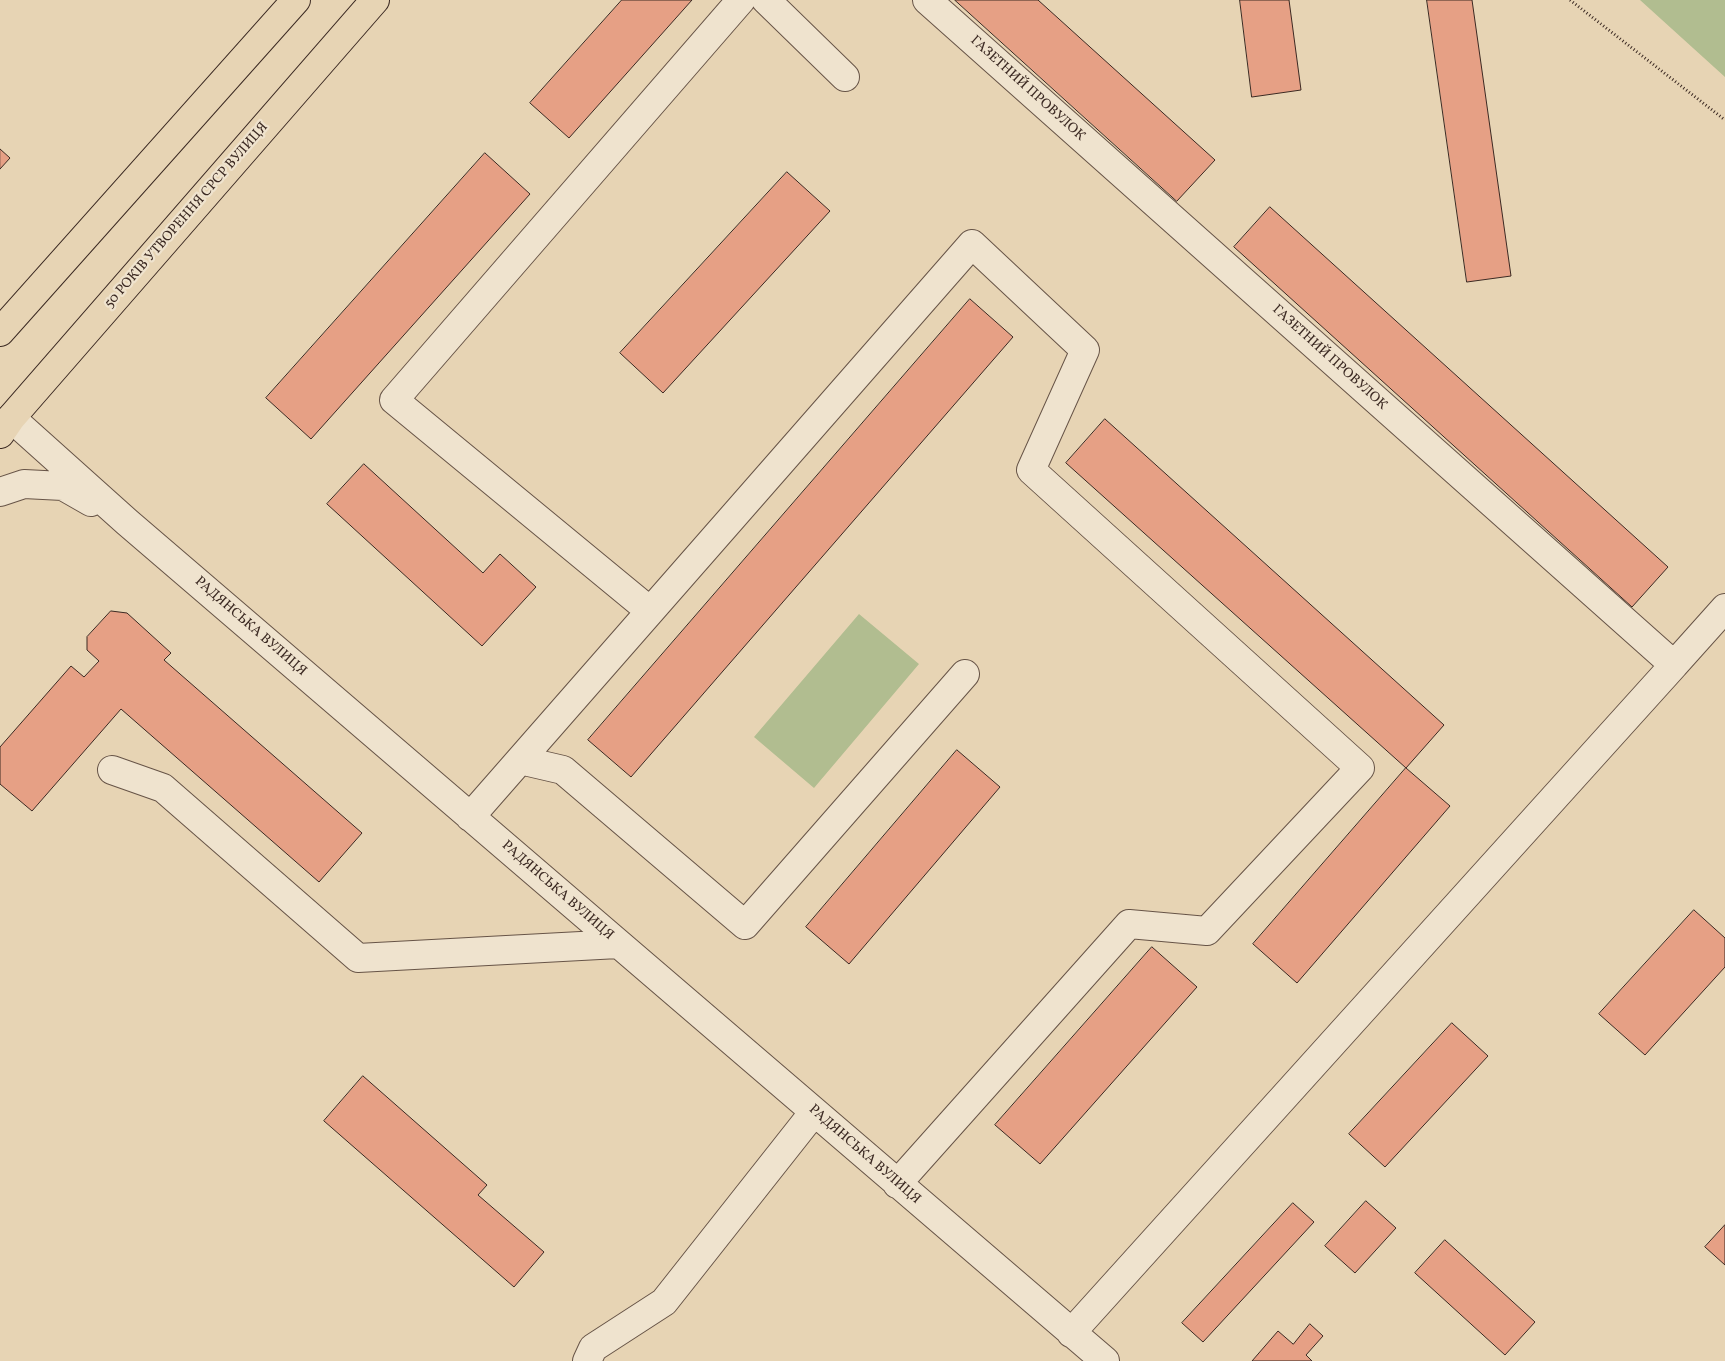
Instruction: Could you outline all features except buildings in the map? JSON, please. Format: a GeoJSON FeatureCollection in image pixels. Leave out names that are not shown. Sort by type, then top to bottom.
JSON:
{"type":"FeatureCollection","features":[{"type":"Feature","properties":{"kind":"main road"},"geometry":{"type":"LineString","coordinates":[[0,332],[296,0]]}},
{"type":"Feature","properties":{"kind":"main road","name":"50 РОКІВ УТВОРЕННЯ СРСР ВУЛИЦЯ"},"geometry":{"type":"LineString","coordinates":[[4,420],[375,0]]}},
{"type":"Feature","properties":{"kind":"street"},"geometry":{"type":"LineString","coordinates":[[650,612],[394,400],[741,0]]}},
{"type":"Feature","properties":{"kind":"street"},"geometry":{"type":"LineString","coordinates":[[766,0],[845,77]]}},
{"type":"Feature","properties":{"kind":"street","name":"ГАЗЕТНИЙ ПРОВУЛОК"},"geometry":{"type":"LineString","coordinates":[[927,0],[1674,665]]}},
{"type":"Feature","properties":{"kind":"street"},"geometry":{"type":"LineString","coordinates":[[470,817],[972,244],[1085,350],[1031,470],[1360,768],[1207,931],[1129,924],[897,1184]]}},
{"type":"Feature","properties":{"kind":"street","name":"РАДЯНСЬКА ВУЛИЦЯ"},"geometry":{"type":"LineString","coordinates":[[4,420],[127,522],[1105,1361]]}},
{"type":"Feature","properties":{"kind":"street"},"geometry":{"type":"LineString","coordinates":[[0,492],[24,484],[63,486],[127,522]]}},
{"type":"Feature","properties":{"kind":"street"},"geometry":{"type":"LineString","coordinates":[[1071,1333],[1725,608]]}},
{"type":"Feature","properties":{"kind":"street"},"geometry":{"type":"LineString","coordinates":[[520,760],[563,770],[746,924],[965,674]]}},
{"type":"Feature","properties":{"kind":"street"},"geometry":{"type":"LineString","coordinates":[[112,770],[163,788],[358,958],[618,944]]}},
{"type":"Feature","properties":{"kind":"street"},"geometry":{"type":"LineString","coordinates":[[587,1361],[593,1348],[664,1302],[814,1112]]}},
{"type":"Feature","properties":{"kind":"path"},"geometry":{"type":"LineString","coordinates":[[1570,0],[1725,120]]}},
{"type":"Feature","properties":{"kind":"green space"},"geometry":{"type":"Polygon","coordinates":[[[1640,0],[1725,0],[1725,77],[1640,0]]]}},
{"type":"Feature","properties":{"kind":"green space"},"geometry":{"type":"Polygon","coordinates":[[[859,614],[919,664],[814,788],[754,737],[859,614]]]}}]}
